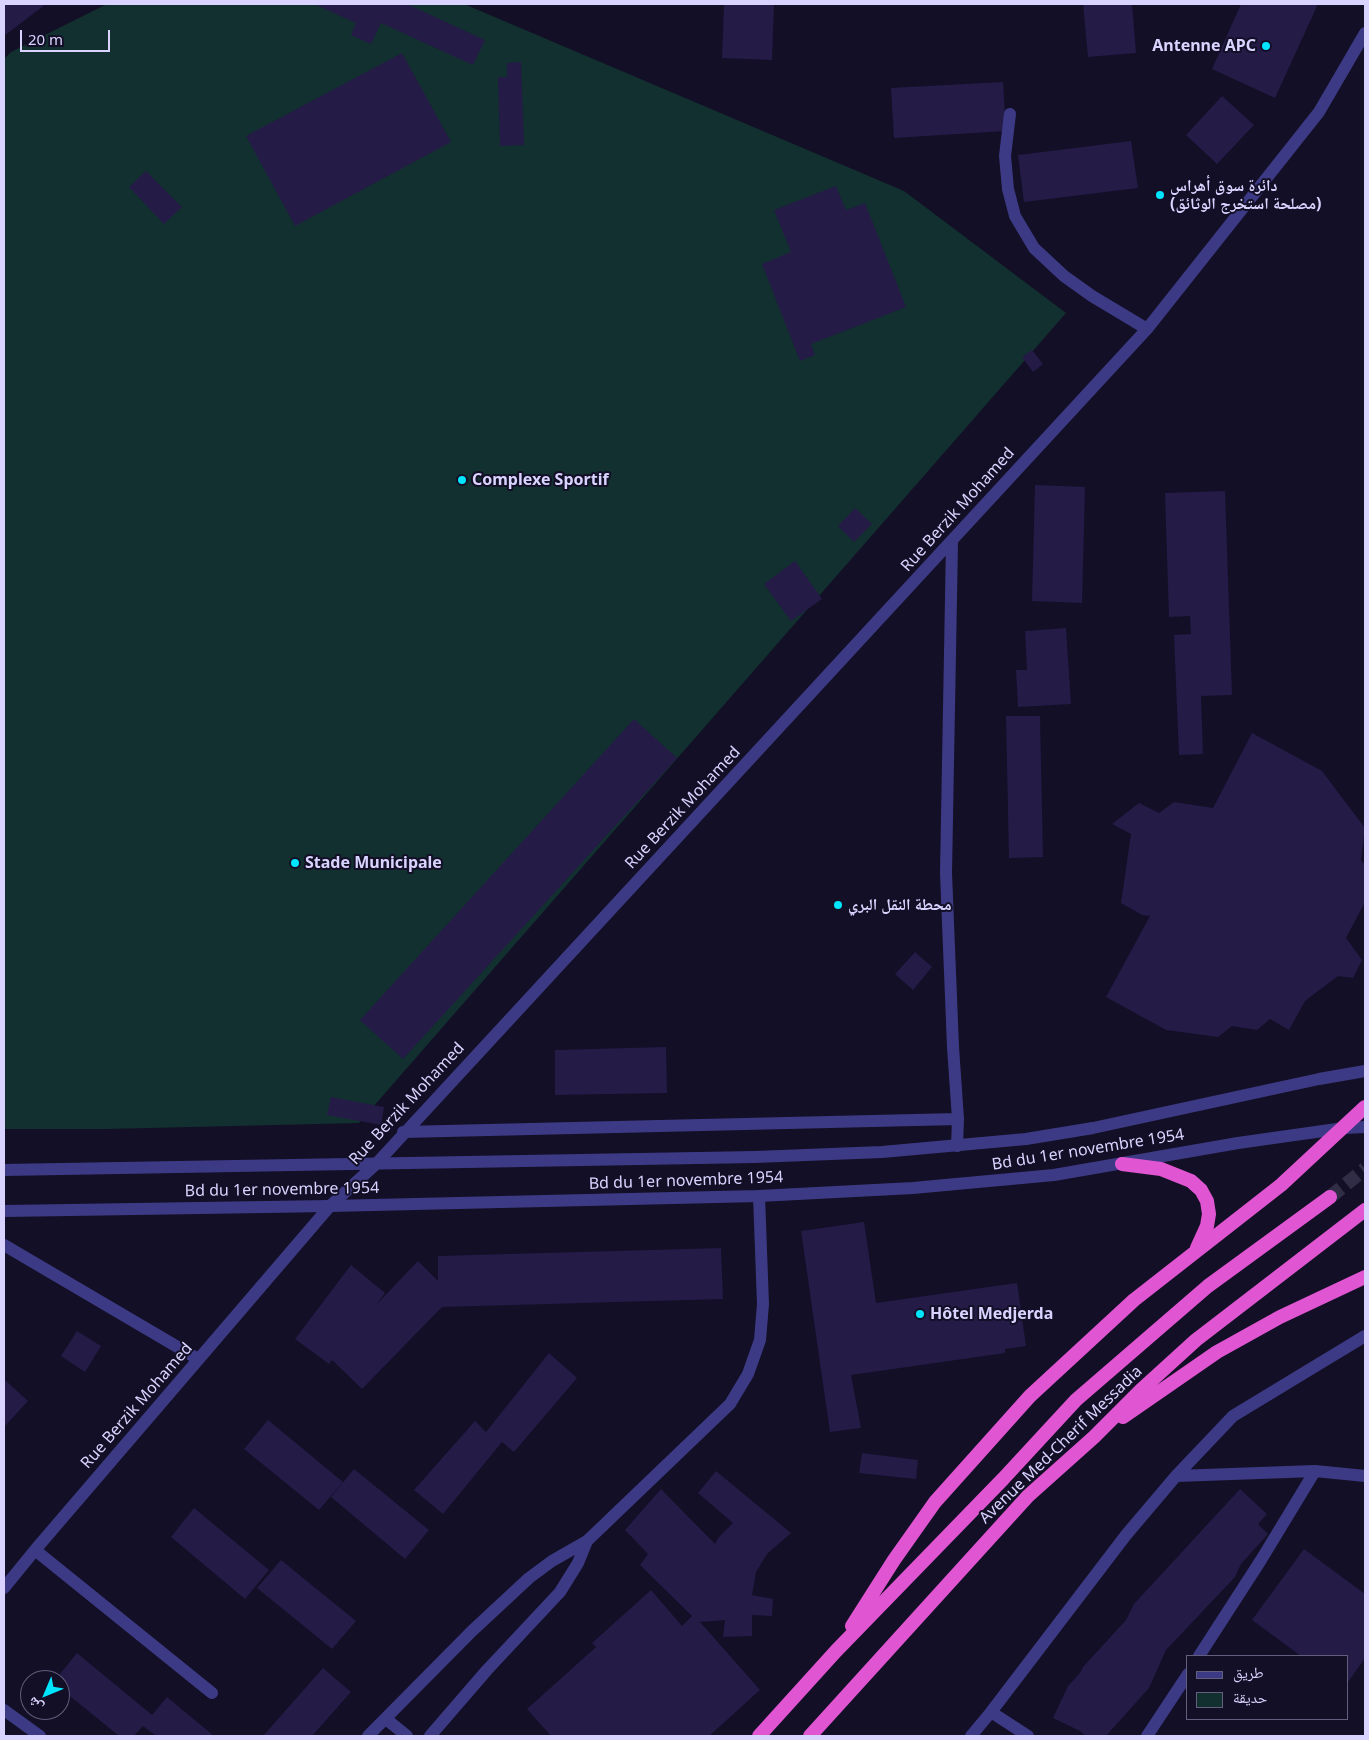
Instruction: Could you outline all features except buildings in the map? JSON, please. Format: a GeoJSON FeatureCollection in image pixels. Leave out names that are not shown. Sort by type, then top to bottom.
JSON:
{"type":"FeatureCollection","features":[{"type":"Feature","properties":{"kind":"highway"},"geometry":{"type":"LineString","coordinates":[[836,1651],[894,1560],[935,1502],[1030,1396],[1134,1300],[1281,1185],[1365,1107]]}},
{"type":"Feature","properties":{"kind":"highway"},"geometry":{"type":"LineString","coordinates":[[1122,1164],[1161,1169],[1191,1181],[1201,1190],[1207,1201],[1209,1214],[1207,1226],[1196,1251]]}},
{"type":"Feature","properties":{"kind":"highway"},"geometry":{"type":"LineString","coordinates":[[759,1736],[836,1651],[1003,1479],[1076,1400],[1208,1286],[1330,1197]]}},
{"type":"Feature","properties":{"kind":"highway","name":"Avenue Med-Cherif Messadia"},"geometry":{"type":"LineString","coordinates":[[810,1736],[1028,1496],[1094,1437],[1140,1390],[1196,1340],[1365,1210]]}},
{"type":"Feature","properties":{"kind":"highway"},"geometry":{"type":"LineString","coordinates":[[1094,1437],[1217,1352],[1280,1317],[1365,1277]]}},
{"type":"Feature","properties":{"kind":"street","name":"Rue Berzik Mohamed"},"geometry":{"type":"LineString","coordinates":[[4,1588],[330,1206],[376,1164],[403,1132],[952,542],[1147,329],[1319,112],[1362,47],[1365,33]]}},
{"type":"Feature","properties":{"kind":"street"},"geometry":{"type":"LineString","coordinates":[[1010,114],[1005,156],[1008,189],[1015,216],[1034,248],[1064,276],[1092,296],[1147,329]]}},
{"type":"Feature","properties":{"kind":"street"},"geometry":{"type":"LineString","coordinates":[[952,542],[946,874],[958,1146]]}},
{"type":"Feature","properties":{"kind":"street"},"geometry":{"type":"LineString","coordinates":[[4,1170],[223,1165],[755,1158],[882,1152],[1026,1139],[1093,1128],[1319,1078],[1365,1071]]}},
{"type":"Feature","properties":{"kind":"street"},"geometry":{"type":"LineString","coordinates":[[403,1132],[958,1119]]}},
{"type":"Feature","properties":{"kind":"street","name":"Bd du 1er novembre 1954"},"geometry":{"type":"LineString","coordinates":[[4,1211],[330,1206],[834,1193],[976,1183],[1054,1175],[1238,1143],[1344,1128],[1365,1127]]}},
{"type":"Feature","properties":{"kind":"street"},"geometry":{"type":"LineString","coordinates":[[368,1736],[472,1631],[529,1578],[552,1561],[587,1541],[730,1404],[748,1374],[760,1340],[764,1304],[759,1196]]}},
{"type":"Feature","properties":{"kind":"street"},"geometry":{"type":"LineString","coordinates":[[4,1245],[198,1359]]}},
{"type":"Feature","properties":{"kind":"street"},"geometry":{"type":"LineString","coordinates":[[971,1736],[1126,1535],[1176,1476],[1233,1416],[1365,1336]]}},
{"type":"Feature","properties":{"kind":"street"},"geometry":{"type":"LineString","coordinates":[[1176,1476],[1315,1471],[1365,1476]]}},
{"type":"Feature","properties":{"kind":"street"},"geometry":{"type":"LineString","coordinates":[[1200,1655],[1261,1560],[1315,1471]]}},
{"type":"Feature","properties":{"kind":"street"},"geometry":{"type":"LineString","coordinates":[[430,1736],[487,1670],[560,1592],[578,1563],[587,1541]]}},
{"type":"Feature","properties":{"kind":"street"},"geometry":{"type":"LineString","coordinates":[[35,1550],[212,1693]]}},
{"type":"Feature","properties":{"kind":"street"},"geometry":{"type":"LineString","coordinates":[[1147,1736],[1186,1677]]}},
{"type":"Feature","properties":{"kind":"street"},"geometry":{"type":"LineString","coordinates":[[4,1710],[40,1736]]}},
{"type":"Feature","properties":{"kind":"street"},"geometry":{"type":"LineString","coordinates":[[991,1712],[1028,1736]]}},
{"type":"Feature","properties":{"kind":"street"},"geometry":{"type":"LineString","coordinates":[[386,1719],[407,1736]]}},
{"type":"Feature","properties":{"kind":"green space","name":"Stade Municipale"},"geometry":{"type":"Polygon","coordinates":[[[107,4],[464,4],[904,191],[1066,313],[359,1123],[106,1129],[4,1129],[4,59],[11,52],[107,4]]]}},
{"type":"Feature","properties":{"kind":"tunnel"},"geometry":{"type":"LineString","coordinates":[[1330,1197],[1365,1169]]}},
{"type":"Feature","properties":{"kind":"place","name":"Antenne APC"},"geometry":{"type":"Point","coordinates":[1266,46]}},
{"type":"Feature","properties":{"kind":"place","name":"دائرة سوق أهراس (مصلحة استخرج الوثائق)"},"geometry":{"type":"Point","coordinates":[1160,195]}},
{"type":"Feature","properties":{"kind":"place","name":"Complexe Sportif"},"geometry":{"type":"Point","coordinates":[462,480]}},
{"type":"Feature","properties":{"kind":"place","name":"Stade Municipale"},"geometry":{"type":"Point","coordinates":[295,863]}},
{"type":"Feature","properties":{"kind":"place","name":"محطة النقل البري"},"geometry":{"type":"Point","coordinates":[838,905]}},
{"type":"Feature","properties":{"kind":"place","name":"Hôtel Medjerda"},"geometry":{"type":"Point","coordinates":[920,1314]}}]}
